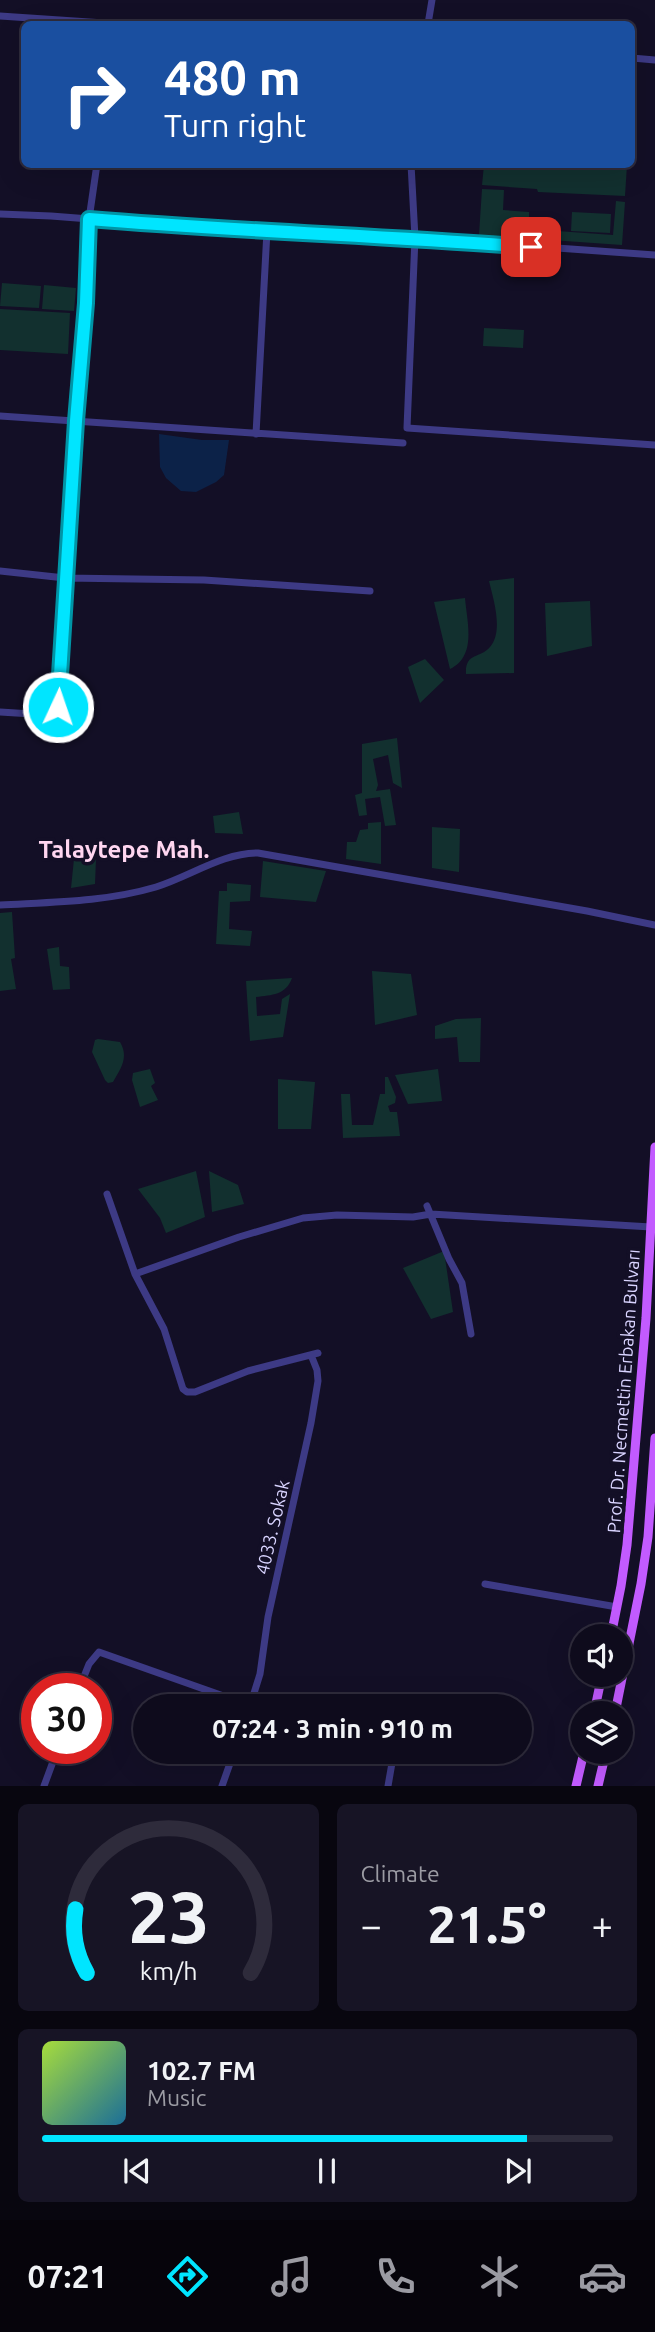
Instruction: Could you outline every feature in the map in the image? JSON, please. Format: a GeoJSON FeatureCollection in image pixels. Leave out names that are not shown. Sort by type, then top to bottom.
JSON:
{"type":"FeatureCollection","features":[{"type":"Feature","properties":{"kind":"main road","name":"Prof. Dr. Necmettin Erbakan Bulvarı"},"geometry":{"type":"LineString","coordinates":[[613,1624],[627,1545],[646,1318],[655,1147]]}},
{"type":"Feature","properties":{"kind":"main road","name":"Prof. Dr. Necmettin Erbakan Bulvarı"},"geometry":{"type":"LineString","coordinates":[[617,1701],[652,1521],[655,1438]]}},
{"type":"Feature","properties":{"kind":"main road"},"geometry":{"type":"LineString","coordinates":[[576,1786],[581,1764]]}},
{"type":"Feature","properties":{"kind":"main road"},"geometry":{"type":"LineString","coordinates":[[598,1786],[603,1764]]}},
{"type":"Feature","properties":{"kind":"street"},"geometry":{"type":"LineString","coordinates":[[428,21],[432,0]]}},
{"type":"Feature","properties":{"kind":"street"},"geometry":{"type":"LineString","coordinates":[[0,16],[65,21]]}},
{"type":"Feature","properties":{"kind":"street"},"geometry":{"type":"LineString","coordinates":[[635,58],[655,60]]}},
{"type":"Feature","properties":{"kind":"street"},"geometry":{"type":"LineString","coordinates":[[0,712],[48,715],[57,712],[86,303],[89,219],[96,168]]}},
{"type":"Feature","properties":{"kind":"street"},"geometry":{"type":"LineString","coordinates":[[411,168],[415,238],[407,428],[655,445]]}},
{"type":"Feature","properties":{"kind":"street"},"geometry":{"type":"LineString","coordinates":[[0,214],[655,255]]}},
{"type":"Feature","properties":{"kind":"street"},"geometry":{"type":"LineString","coordinates":[[256,434],[267,231]]}},
{"type":"Feature","properties":{"kind":"street"},"geometry":{"type":"LineString","coordinates":[[0,416],[402,443]]}},
{"type":"Feature","properties":{"kind":"street"},"geometry":{"type":"LineString","coordinates":[[0,571],[65,578],[204,580],[370,591]]}},
{"type":"Feature","properties":{"kind":"street"},"geometry":{"type":"LineString","coordinates":[[0,905],[105,898],[156,887],[240,853],[258,853],[655,925]]}},
{"type":"Feature","properties":{"kind":"street"},"geometry":{"type":"LineString","coordinates":[[107,1194],[135,1273],[303,1218],[337,1215],[414,1217],[431,1214],[651,1227]]}},
{"type":"Feature","properties":{"kind":"street"},"geometry":{"type":"LineString","coordinates":[[427,1206],[462,1283],[471,1334]]}},
{"type":"Feature","properties":{"kind":"street","name":"4033. Sokak"},"geometry":{"type":"LineString","coordinates":[[135,1273],[164,1329],[183,1389],[187,1392],[195,1392],[248,1371],[314,1354],[318,1381],[311,1423],[271,1605],[260,1674],[252,1694]]}},
{"type":"Feature","properties":{"kind":"street"},"geometry":{"type":"LineString","coordinates":[[485,1584],[617,1607]]}},
{"type":"Feature","properties":{"kind":"street"},"geometry":{"type":"LineString","coordinates":[[85,1673],[99,1652],[218,1694]]}},
{"type":"Feature","properties":{"kind":"street"},"geometry":{"type":"LineString","coordinates":[[44,1786],[52,1764]]}},
{"type":"Feature","properties":{"kind":"street"},"geometry":{"type":"LineString","coordinates":[[222,1786],[230,1764]]}},
{"type":"Feature","properties":{"kind":"street"},"geometry":{"type":"LineString","coordinates":[[389,1784],[392,1764]]}},
{"type":"Feature","properties":{"kind":"green space"},"geometry":{"type":"Polygon","coordinates":[[[484,168],[627,168],[625,196],[538,192],[537,189],[482,185],[484,168]]]}},
{"type":"Feature","properties":{"kind":"green space"},"geometry":{"type":"Polygon","coordinates":[[[482,189],[504,190],[503,210],[529,212],[529,229],[613,235],[616,201],[625,202],[622,245],[479,235],[482,189]]]}},
{"type":"Feature","properties":{"kind":"green space"},"geometry":{"type":"Polygon","coordinates":[[[572,212],[611,214],[610,233],[571,231],[572,212]]]}},
{"type":"Feature","properties":{"kind":"green space"},"geometry":{"type":"Polygon","coordinates":[[[2,283],[41,286],[39,308],[0,306],[2,283]]]}},
{"type":"Feature","properties":{"kind":"green space"},"geometry":{"type":"Polygon","coordinates":[[[44,285],[76,288],[74,311],[42,309],[44,285]]]}},
{"type":"Feature","properties":{"kind":"green space"},"geometry":{"type":"Polygon","coordinates":[[[0,309],[70,313],[68,354],[0,350],[0,309]]]}},
{"type":"Feature","properties":{"kind":"green space"},"geometry":{"type":"Polygon","coordinates":[[[484,328],[524,330],[523,348],[483,346],[484,328]]]}},
{"type":"Feature","properties":{"kind":"green space"},"geometry":{"type":"Polygon","coordinates":[[[514,578],[514,673],[466,674],[468,662],[490,647],[496,632],[496,614],[489,581],[514,578]]]}},
{"type":"Feature","properties":{"kind":"green space"},"geometry":{"type":"Polygon","coordinates":[[[465,598],[467,647],[464,656],[450,669],[434,602],[465,598]]]}},
{"type":"Feature","properties":{"kind":"green space"},"geometry":{"type":"Polygon","coordinates":[[[590,601],[592,646],[547,656],[545,603],[590,601]]]}},
{"type":"Feature","properties":{"kind":"green space"},"geometry":{"type":"Polygon","coordinates":[[[425,659],[444,680],[420,703],[408,667],[425,659]]]}},
{"type":"Feature","properties":{"kind":"green space"},"geometry":{"type":"Polygon","coordinates":[[[397,738],[402,788],[393,783],[388,755],[373,759],[378,785],[376,791],[390,789],[396,825],[385,826],[380,797],[365,799],[367,815],[359,816],[355,795],[362,793],[362,744],[397,738]]]}},
{"type":"Feature","properties":{"kind":"green space"},"geometry":{"type":"Polygon","coordinates":[[[239,812],[243,834],[215,833],[213,816],[239,812]]]}},
{"type":"Feature","properties":{"kind":"green space"},"geometry":{"type":"Polygon","coordinates":[[[381,822],[381,864],[346,859],[347,842],[356,842],[360,830],[368,829],[368,823],[381,822]]]}},
{"type":"Feature","properties":{"kind":"green space"},"geometry":{"type":"Polygon","coordinates":[[[432,827],[460,829],[459,872],[432,868],[432,827]]]}},
{"type":"Feature","properties":{"kind":"green space"},"geometry":{"type":"Polygon","coordinates":[[[74,859],[96,859],[95,884],[71,888],[74,859]]]}},
{"type":"Feature","properties":{"kind":"green space"},"geometry":{"type":"Polygon","coordinates":[[[263,861],[326,871],[316,902],[260,897],[263,861]]]}},
{"type":"Feature","properties":{"kind":"green space"},"geometry":{"type":"Polygon","coordinates":[[[227,883],[251,885],[250,901],[230,902],[229,929],[252,931],[250,946],[216,944],[219,891],[227,891],[227,883]]]}},
{"type":"Feature","properties":{"kind":"green space"},"geometry":{"type":"Polygon","coordinates":[[[12,912],[15,958],[11,959],[16,989],[0,991],[0,913],[12,912]]]}},
{"type":"Feature","properties":{"kind":"green space"},"geometry":{"type":"Polygon","coordinates":[[[59,947],[60,966],[69,967],[70,989],[53,990],[47,949],[59,947]]]}},
{"type":"Feature","properties":{"kind":"green space"},"geometry":{"type":"Polygon","coordinates":[[[372,971],[411,974],[417,1015],[375,1025],[372,971]]]}},
{"type":"Feature","properties":{"kind":"green space"},"geometry":{"type":"Polygon","coordinates":[[[292,978],[282,991],[256,997],[257,1016],[280,1014],[282,999],[290,994],[283,1037],[250,1041],[246,981],[292,978]]]}},
{"type":"Feature","properties":{"kind":"green space"},"geometry":{"type":"Polygon","coordinates":[[[481,1018],[480,1062],[459,1062],[457,1037],[435,1039],[435,1026],[456,1019],[481,1018]]]}},
{"type":"Feature","properties":{"kind":"green space"},"geometry":{"type":"Polygon","coordinates":[[[95,1040],[120,1042],[123,1047],[123,1062],[113,1082],[108,1083],[105,1080],[92,1052],[95,1040]]]}},
{"type":"Feature","properties":{"kind":"green space"},"geometry":{"type":"Polygon","coordinates":[[[150,1069],[155,1083],[151,1086],[158,1100],[140,1107],[132,1080],[133,1073],[150,1069]]]}},
{"type":"Feature","properties":{"kind":"green space"},"geometry":{"type":"Polygon","coordinates":[[[438,1069],[442,1101],[408,1104],[395,1075],[438,1069]]]}},
{"type":"Feature","properties":{"kind":"green space"},"geometry":{"type":"Polygon","coordinates":[[[385,1077],[388,1077],[396,1097],[395,1103],[388,1106],[390,1112],[397,1112],[400,1136],[343,1138],[341,1094],[350,1094],[352,1125],[373,1125],[380,1094],[385,1094],[385,1077]]]}},
{"type":"Feature","properties":{"kind":"green space"},"geometry":{"type":"Polygon","coordinates":[[[278,1079],[315,1082],[311,1129],[278,1129],[278,1079]]]}},
{"type":"Feature","properties":{"kind":"green space"},"geometry":{"type":"Polygon","coordinates":[[[196,1171],[205,1217],[166,1233],[160,1218],[138,1189],[196,1171]]]}},
{"type":"Feature","properties":{"kind":"green space"},"geometry":{"type":"Polygon","coordinates":[[[209,1171],[238,1185],[244,1204],[212,1212],[209,1171]]]}},
{"type":"Feature","properties":{"kind":"green space"},"geometry":{"type":"Polygon","coordinates":[[[444,1251],[453,1312],[431,1319],[403,1268],[444,1251]]]}},
{"type":"Feature","properties":{"kind":"water"},"geometry":{"type":"Polygon","coordinates":[[[159,434],[202,440],[229,440],[224,475],[196,492],[181,491],[166,478],[160,467],[159,434]]]}},
{"type":"Feature","properties":{"kind":"district","name":"Talaytepe Mah."},"geometry":{"type":"Point","coordinates":[124,849]}},
{"type":"Feature","properties":{"kind":"route"},"geometry":{"type":"LineString","coordinates":[[58,707],[86,303],[89,219],[531,247]]}}]}
